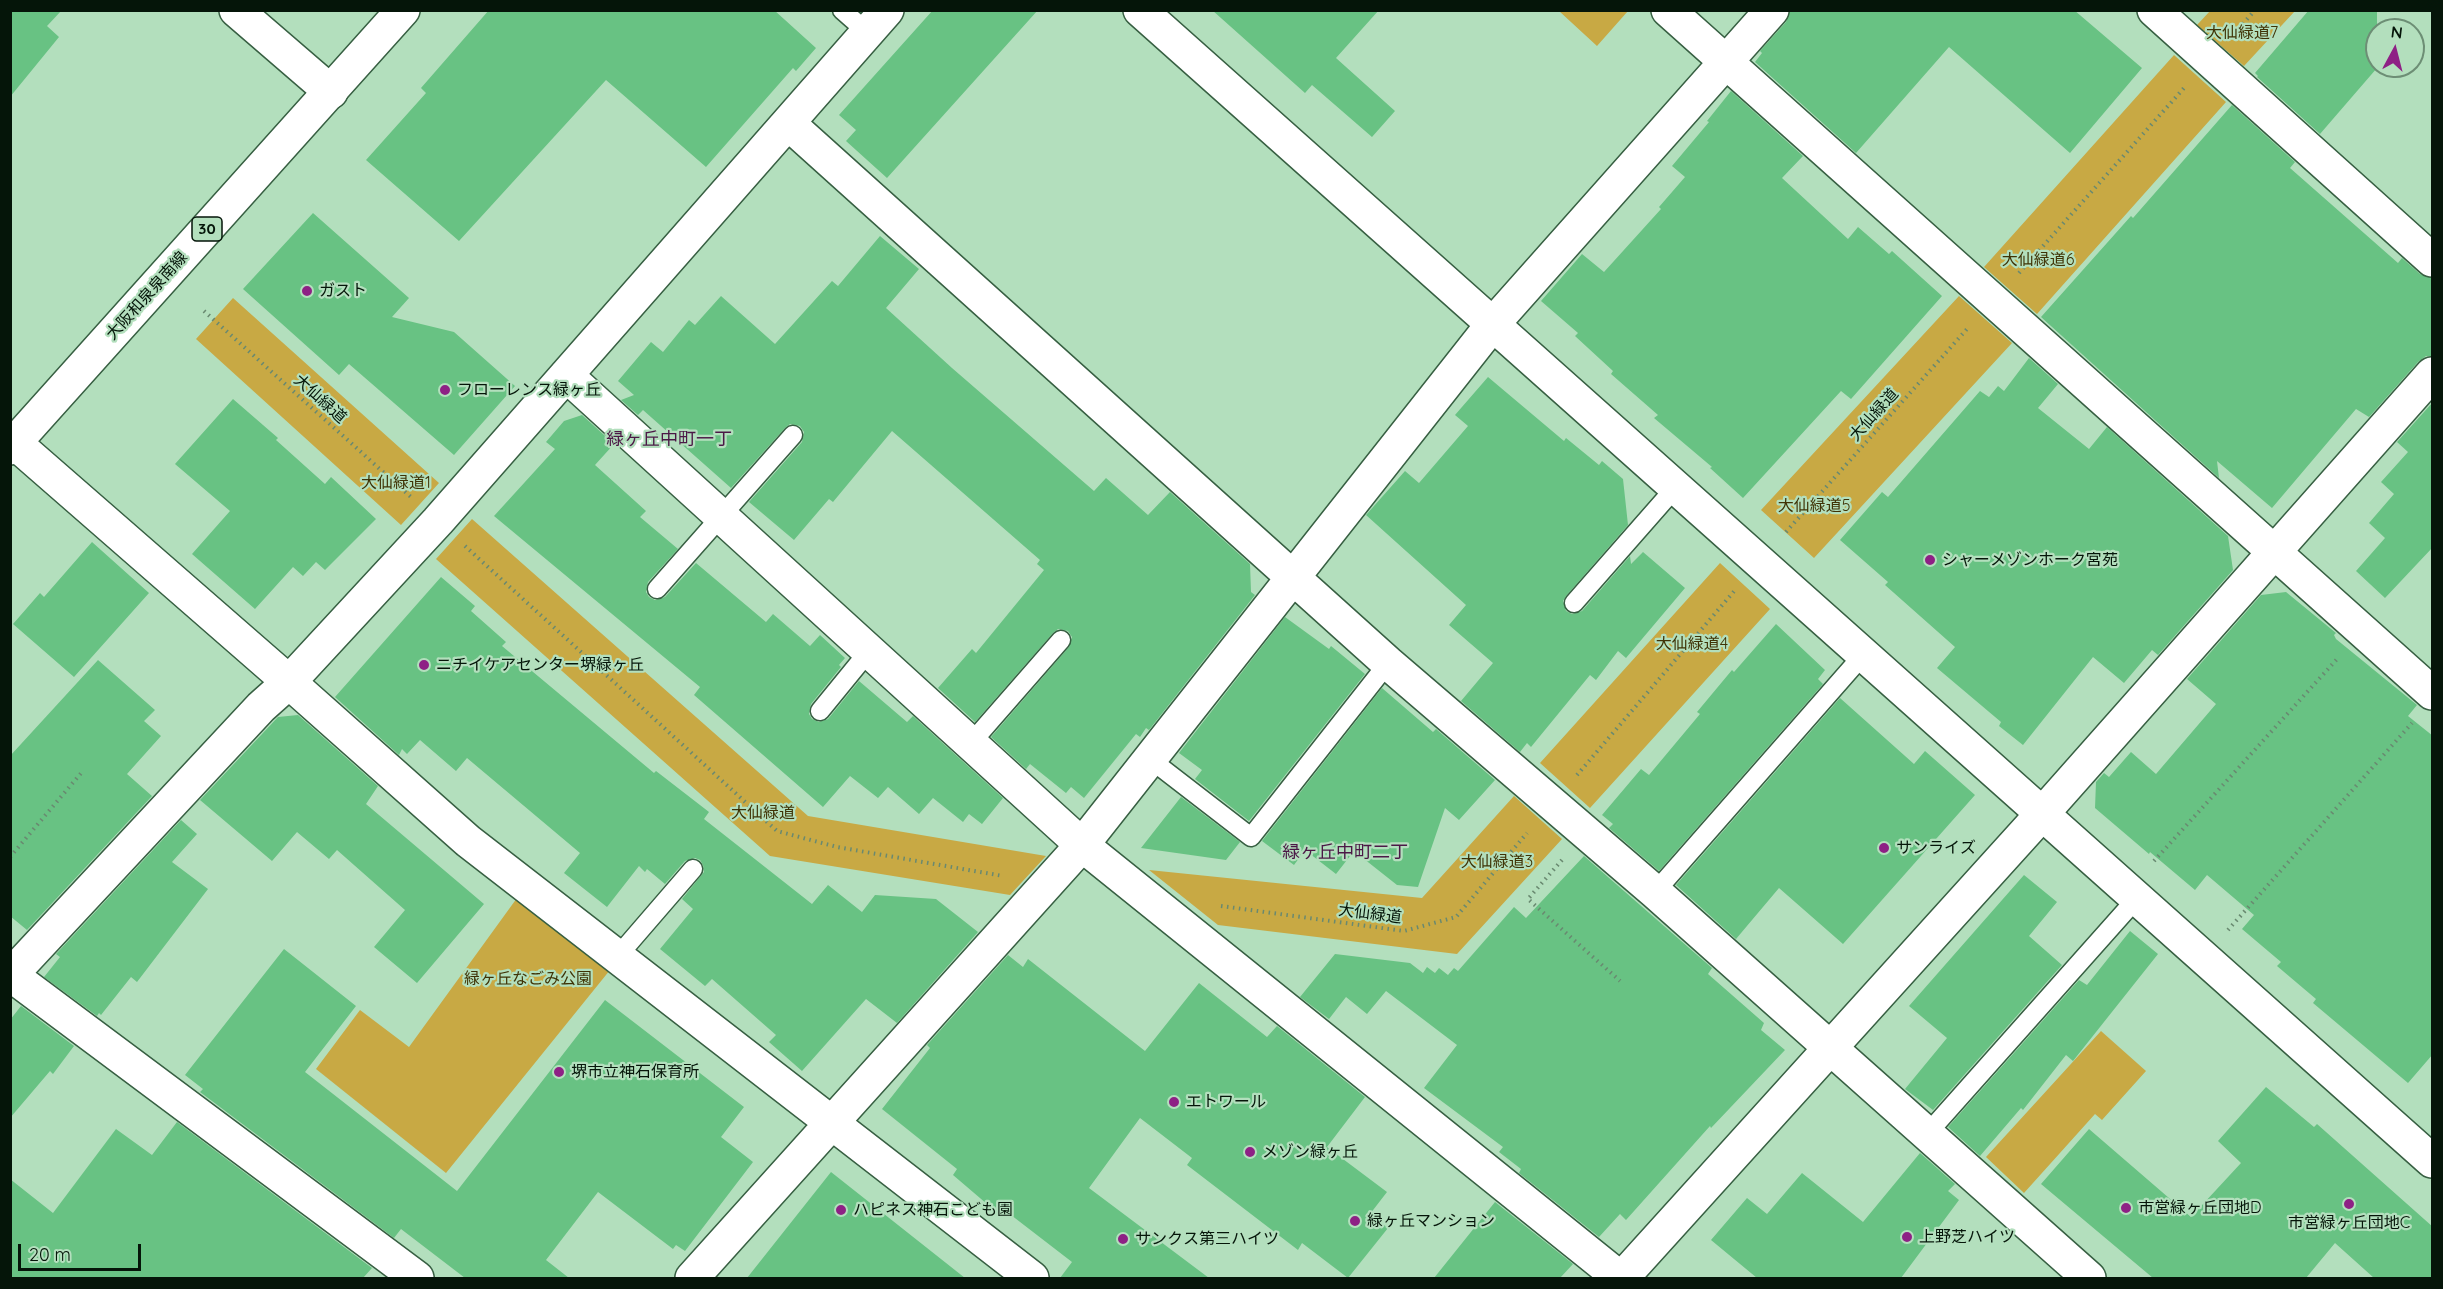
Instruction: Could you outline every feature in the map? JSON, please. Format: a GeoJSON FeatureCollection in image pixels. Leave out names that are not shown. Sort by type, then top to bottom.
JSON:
{"type":"FeatureCollection","features":[{"type":"Feature","properties":{"kind":"street"},"geometry":{"type":"LineString","coordinates":[[237,10],[331,92]]}},
{"type":"Feature","properties":{"kind":"street","name":"大阪和泉泉南線"},"geometry":{"type":"LineString","coordinates":[[13,446],[403,10]]}},
{"type":"Feature","properties":{"kind":"street"},"geometry":{"type":"LineString","coordinates":[[1140,10],[2433,1161]]}},
{"type":"Feature","properties":{"kind":"street"},"geometry":{"type":"LineString","coordinates":[[1668,10],[2362,631],[2425,705]]}},
{"type":"Feature","properties":{"kind":"street"},"geometry":{"type":"LineString","coordinates":[[692,1278],[1082,845],[1492,325],[1772,10]]}},
{"type":"Feature","properties":{"kind":"street"},"geometry":{"type":"LineString","coordinates":[[2154,10],[2433,260]]}},
{"type":"Feature","properties":{"kind":"street"},"geometry":{"type":"LineString","coordinates":[[417,1278],[11,976],[253,715],[289,682],[438,521],[877,21]]}},
{"type":"Feature","properties":{"kind":"street"},"geometry":{"type":"LineString","coordinates":[[788,123],[1292,577],[1655,892],[2089,1278]]}},
{"type":"Feature","properties":{"kind":"street"},"geometry":{"type":"LineString","coordinates":[[566,375],[1082,845],[1621,1278],[2042,814],[2433,374]]}},
{"type":"Feature","properties":{"kind":"street"},"geometry":{"type":"LineString","coordinates":[[13,446],[289,682],[468,841],[1032,1278]]}},
{"type":"Feature","properties":{"kind":"lane"},"geometry":{"type":"LineString","coordinates":[[842,10],[877,21]]}},
{"type":"Feature","properties":{"kind":"lane"},"geometry":{"type":"LineString","coordinates":[[657,589],[794,435]]}},
{"type":"Feature","properties":{"kind":"lane"},"geometry":{"type":"LineString","coordinates":[[1574,603],[1675,488]]}},
{"type":"Feature","properties":{"kind":"lane"},"geometry":{"type":"LineString","coordinates":[[971,743],[1061,640]]}},
{"type":"Feature","properties":{"kind":"lane"},"geometry":{"type":"LineString","coordinates":[[820,711],[869,651]]}},
{"type":"Feature","properties":{"kind":"lane"},"geometry":{"type":"LineString","coordinates":[[1655,892],[1863,655]]}},
{"type":"Feature","properties":{"kind":"lane"},"geometry":{"type":"LineString","coordinates":[[1150,759],[1251,837],[1389,663]]}},
{"type":"Feature","properties":{"kind":"lane"},"geometry":{"type":"LineString","coordinates":[[617,957],[693,869]]}},
{"type":"Feature","properties":{"kind":"lane"},"geometry":{"type":"LineString","coordinates":[[1927,1134],[2132,895]]}},
{"type":"Feature","properties":{"kind":"path"},"geometry":{"type":"LineString","coordinates":[[2229,40],[2255,10]]}},
{"type":"Feature","properties":{"kind":"path"},"geometry":{"type":"LineString","coordinates":[[2014,278],[2188,84]]}},
{"type":"Feature","properties":{"kind":"path","name":"大仙緑道"},"geometry":{"type":"LineString","coordinates":[[204,311],[419,505]]}},
{"type":"Feature","properties":{"kind":"path","name":"大仙緑道"},"geometry":{"type":"LineString","coordinates":[[1786,532],[1973,323]]}},
{"type":"Feature","properties":{"kind":"path"},"geometry":{"type":"LineString","coordinates":[[464,546],[777,831],[837,847],[1012,878]]}},
{"type":"Feature","properties":{"kind":"path"},"geometry":{"type":"LineString","coordinates":[[1575,778],[1742,583]]}},
{"type":"Feature","properties":{"kind":"path"},"geometry":{"type":"LineString","coordinates":[[2132,895],[2362,631]]}},
{"type":"Feature","properties":{"kind":"path"},"geometry":{"type":"LineString","coordinates":[[2203,958],[2425,705]]}},
{"type":"Feature","properties":{"kind":"path"},"geometry":{"type":"LineString","coordinates":[[10,857],[82,772]]}},
{"type":"Feature","properties":{"kind":"path","name":"大仙緑道"},"geometry":{"type":"LineString","coordinates":[[1210,904],[1404,931],[1456,916],[1532,827]]}},
{"type":"Feature","properties":{"kind":"path"},"geometry":{"type":"LineString","coordinates":[[1586,833],[1528,899],[1620,981]]}},
{"type":"Feature","properties":{"kind":"green space"},"geometry":{"type":"Polygon","coordinates":[[[1559,11],[1628,11],[1597,46],[1559,11]]]}},
{"type":"Feature","properties":{"kind":"green space","name":"大仙緑道7"},"geometry":{"type":"Polygon","coordinates":[[[2210,11],[2295,11],[2244,66],[2197,25],[2210,11]]]}},
{"type":"Feature","properties":{"kind":"green space","name":"大仙緑道6"},"geometry":{"type":"Polygon","coordinates":[[[2174,55],[2226,102],[2037,314],[1984,267],[2174,55]]]}},
{"type":"Feature","properties":{"kind":"green space","name":"大仙緑道5"},"geometry":{"type":"Polygon","coordinates":[[[1959,296],[2012,343],[1814,558],[1761,510],[1959,296]]]}},
{"type":"Feature","properties":{"kind":"green space","name":"大仙緑道1"},"geometry":{"type":"Polygon","coordinates":[[[233,298],[439,483],[401,525],[196,339],[233,298]]]}},
{"type":"Feature","properties":{"kind":"green space","name":"大仙緑道"},"geometry":{"type":"Polygon","coordinates":[[[472,519],[808,816],[1046,856],[1010,895],[770,856],[436,559],[472,519]]]}},
{"type":"Feature","properties":{"kind":"green space","name":"大仙緑道4"},"geometry":{"type":"Polygon","coordinates":[[[1720,563],[1770,609],[1590,808],[1540,763],[1720,563]]]}},
{"type":"Feature","properties":{"kind":"green space","name":"大仙緑道3"},"geometry":{"type":"Polygon","coordinates":[[[1514,796],[1562,839],[1457,954],[1218,925],[1149,870],[1422,898],[1514,796]]]}},
{"type":"Feature","properties":{"kind":"green space","name":"緑ヶ丘なごみ公園"},"geometry":{"type":"Polygon","coordinates":[[[517,898],[610,970],[446,1173],[316,1069],[360,1010],[409,1047],[517,898]]]}},
{"type":"Feature","properties":{"kind":"green space"},"geometry":{"type":"Polygon","coordinates":[[[2101,1031],[2146,1071],[2102,1120],[2095,1114],[2024,1193],[1986,1157],[2101,1031]]]}},
{"type":"Feature","properties":{"kind":"building"},"geometry":{"type":"Polygon","coordinates":[[[10,10],[62,10],[47,26],[59,37],[10,97],[10,10]]]}},
{"type":"Feature","properties":{"kind":"building"},"geometry":{"type":"Polygon","coordinates":[[[489,10],[774,10],[816,48],[796,71],[793,68],[706,167],[606,80],[459,241],[366,160],[426,93],[421,88],[489,10]]]}},
{"type":"Feature","properties":{"kind":"building"},"geometry":{"type":"Polygon","coordinates":[[[933,10],[1038,10],[887,178],[846,141],[856,130],[839,115],[933,10]]]}},
{"type":"Feature","properties":{"kind":"building"},"geometry":{"type":"Polygon","coordinates":[[[1212,10],[1379,10],[1336,58],[1395,111],[1372,137],[1312,85],[1305,93],[1212,10]]]}},
{"type":"Feature","properties":{"kind":"building"},"geometry":{"type":"Polygon","coordinates":[[[1790,10],[2074,10],[2142,68],[2070,153],[1949,47],[1856,153],[1755,62],[1762,53],[1760,51],[1786,22],[1790,10]]]}},
{"type":"Feature","properties":{"kind":"building"},"geometry":{"type":"Polygon","coordinates":[[[2309,10],[2377,10],[2377,18],[2365,18],[2365,78],[2368,78],[2320,134],[2255,73],[2309,10]]]}},
{"type":"Feature","properties":{"kind":"building"},"geometry":{"type":"Polygon","coordinates":[[[1731,91],[1803,156],[1782,178],[1848,239],[1858,227],[1889,254],[1892,251],[1942,296],[1851,399],[1841,391],[1743,498],[1710,468],[1712,467],[1654,418],[1658,415],[1611,374],[1613,371],[1575,336],[1578,333],[1541,301],[1582,254],[1604,272],[1661,209],[1659,207],[1685,177],[1672,166],[1709,122],[1707,121],[1731,91]]]}},
{"type":"Feature","properties":{"kind":"building"},"geometry":{"type":"Polygon","coordinates":[[[2232,105],[2295,162],[2290,168],[2398,263],[2402,258],[2420,274],[2433,278],[2433,356],[2426,356],[2418,362],[2369,417],[2356,409],[2272,508],[2217,461],[2219,478],[2041,317],[2131,216],[2133,218],[2232,105]]]}},
{"type":"Feature","properties":{"kind":"building"},"geometry":{"type":"Polygon","coordinates":[[[313,213],[409,298],[392,317],[454,332],[515,386],[454,455],[349,364],[339,375],[243,289],[313,213]]]}},
{"type":"Feature","properties":{"kind":"building"},"geometry":{"type":"Polygon","coordinates":[[[880,236],[919,269],[886,308],[952,368],[1094,491],[1106,478],[1148,515],[1170,492],[1250,564],[1251,592],[1255,595],[1149,730],[1146,728],[1140,737],[1136,734],[1084,798],[1071,787],[1066,793],[1030,764],[1026,769],[991,737],[1069,647],[1072,637],[1068,631],[1058,629],[1053,633],[975,722],[938,688],[972,649],[976,653],[1044,570],[1037,564],[1040,560],[892,431],[833,502],[829,499],[794,540],[749,502],[802,442],[804,432],[800,426],[790,424],[785,428],[731,488],[643,410],[638,415],[621,400],[634,395],[618,381],[651,342],[663,352],[689,320],[695,325],[721,296],[775,344],[832,281],[838,286],[880,236]]]}},
{"type":"Feature","properties":{"kind":"building"},"geometry":{"type":"Polygon","coordinates":[[[2029,358],[2058,384],[2038,408],[2089,449],[2107,427],[2228,536],[2233,570],[2158,655],[2152,650],[2124,683],[2093,657],[2023,745],[1999,726],[2001,722],[1937,668],[1955,647],[1885,585],[1888,582],[1840,540],[1882,492],[1888,497],[1980,391],[1989,397],[1998,386],[2004,391],[2029,358]]]}},
{"type":"Feature","properties":{"kind":"building"},"geometry":{"type":"Polygon","coordinates":[[[1488,377],[1564,441],[1566,438],[1599,465],[1602,461],[1623,479],[1628,525],[1566,596],[1563,601],[1566,611],[1572,614],[1582,611],[1630,556],[1631,564],[1643,552],[1685,588],[1626,658],[1618,651],[1596,680],[1590,675],[1531,747],[1527,743],[1520,752],[1461,701],[1493,663],[1449,625],[1466,605],[1366,515],[1405,471],[1419,483],[1468,426],[1455,415],[1488,377]]]}},
{"type":"Feature","properties":{"kind":"building"},"geometry":{"type":"Polygon","coordinates":[[[233,399],[278,438],[276,440],[325,484],[331,477],[376,519],[325,570],[316,562],[303,576],[293,567],[255,609],[192,554],[230,511],[175,464],[233,399]]]}},
{"type":"Feature","properties":{"kind":"building"},"geometry":{"type":"Polygon","coordinates":[[[2433,402],[2433,547],[2385,598],[2356,571],[2385,538],[2369,523],[2394,494],[2381,482],[2408,452],[2397,442],[2433,402]]]}},
{"type":"Feature","properties":{"kind":"building"},"geometry":{"type":"Polygon","coordinates":[[[582,415],[614,444],[595,465],[646,511],[640,517],[678,549],[648,582],[646,592],[649,597],[655,600],[665,597],[696,563],[766,622],[773,614],[810,646],[820,635],[845,658],[839,665],[841,667],[811,704],[809,714],[812,719],[819,722],[828,719],[859,681],[907,722],[913,716],[1003,798],[982,824],[969,814],[963,822],[933,798],[919,814],[888,787],[878,798],[850,776],[823,807],[694,695],[700,687],[494,516],[555,449],[546,442],[564,421],[582,415]]]}},
{"type":"Feature","properties":{"kind":"building"},"geometry":{"type":"Polygon","coordinates":[[[92,542],[149,593],[74,677],[13,624],[40,593],[44,597],[92,542]]]}},
{"type":"Feature","properties":{"kind":"building"},"geometry":{"type":"Polygon","coordinates":[[[441,577],[475,606],[471,611],[506,642],[502,646],[654,773],[656,771],[709,812],[704,819],[812,904],[828,885],[862,912],[875,895],[936,899],[978,932],[897,1023],[866,999],[802,1071],[769,1042],[776,1035],[712,979],[705,986],[660,949],[693,909],[682,899],[704,872],[700,860],[695,858],[685,861],[665,884],[647,869],[645,872],[639,866],[607,907],[564,873],[580,853],[467,758],[456,771],[420,740],[407,754],[402,749],[399,755],[335,697],[441,577]]]}},
{"type":"Feature","properties":{"kind":"building"},"geometry":{"type":"Polygon","coordinates":[[[2286,592],[2336,633],[2334,635],[2336,639],[2417,705],[2408,716],[2433,736],[2433,1054],[2408,1083],[2313,1003],[2316,999],[2277,966],[2281,962],[2242,929],[2254,915],[2207,875],[2195,890],[2095,808],[2096,782],[2104,773],[2109,777],[2131,752],[2156,774],[2216,704],[2187,679],[2261,595],[2286,592]]]}},
{"type":"Feature","properties":{"kind":"building"},"geometry":{"type":"Polygon","coordinates":[[[1285,617],[1329,649],[1331,646],[1365,674],[1249,821],[1195,779],[1202,770],[1179,753],[1285,617]]]}},
{"type":"Feature","properties":{"kind":"building"},"geometry":{"type":"Polygon","coordinates":[[[1776,624],[1825,670],[1818,679],[1823,684],[1659,871],[1609,828],[1613,824],[1602,815],[1641,769],[1649,775],[1700,714],[1697,712],[1732,670],[1734,672],[1776,624]]]}},
{"type":"Feature","properties":{"kind":"building"},"geometry":{"type":"Polygon","coordinates":[[[98,660],[155,710],[144,721],[161,736],[127,774],[152,796],[27,930],[10,916],[10,756],[98,660]]]}},
{"type":"Feature","properties":{"kind":"building"},"geometry":{"type":"Polygon","coordinates":[[[1382,688],[1433,732],[1436,729],[1495,780],[1459,820],[1445,808],[1418,887],[1397,885],[1354,851],[1336,874],[1305,850],[1294,865],[1262,841],[1382,688]]]}},
{"type":"Feature","properties":{"kind":"building"},"geometry":{"type":"Polygon","coordinates":[[[1840,698],[1914,764],[1925,751],[1975,795],[1843,944],[1779,888],[1736,939],[1676,885],[1840,698]]]}},
{"type":"Feature","properties":{"kind":"building"},"geometry":{"type":"Polygon","coordinates":[[[298,715],[378,786],[366,804],[484,904],[417,983],[374,947],[405,910],[337,850],[329,859],[297,832],[272,861],[200,800],[278,717],[298,715]]]}},
{"type":"Feature","properties":{"kind":"building"},"geometry":{"type":"Polygon","coordinates":[[[1181,797],[1240,842],[1226,860],[1141,848],[1181,797]]]}},
{"type":"Feature","properties":{"kind":"building"},"geometry":{"type":"Polygon","coordinates":[[[181,820],[197,834],[172,862],[208,889],[137,982],[131,977],[101,1015],[99,1013],[97,1016],[44,977],[60,957],[56,954],[181,820]]]}},
{"type":"Feature","properties":{"kind":"building"},"geometry":{"type":"Polygon","coordinates":[[[1584,856],[1712,968],[1708,974],[1764,1023],[1761,1030],[1785,1050],[1711,1128],[1710,1126],[1626,1220],[1620,1214],[1599,1237],[1519,1173],[1521,1169],[1499,1152],[1503,1147],[1424,1088],[1457,1045],[1386,991],[1367,1014],[1346,997],[1329,1019],[1300,997],[1335,954],[1410,963],[1423,973],[1427,967],[1435,973],[1439,968],[1448,975],[1454,968],[1458,971],[1514,907],[1526,918],[1584,856]]]}},
{"type":"Feature","properties":{"kind":"building"},"geometry":{"type":"Polygon","coordinates":[[[2024,875],[2057,902],[2029,936],[2062,965],[1933,1110],[1905,1089],[1947,1038],[1909,1006],[2024,875]]]}},
{"type":"Feature","properties":{"kind":"building"},"geometry":{"type":"Polygon","coordinates":[[[2130,931],[2158,954],[2073,1061],[2066,1055],[2023,1110],[2021,1108],[1980,1156],[1948,1127],[2079,980],[2087,985],[2130,931]]]}},
{"type":"Feature","properties":{"kind":"building"},"geometry":{"type":"Polygon","coordinates":[[[284,949],[356,1006],[305,1072],[457,1191],[605,1000],[744,1107],[721,1137],[753,1162],[685,1251],[676,1245],[673,1249],[598,1192],[546,1260],[569,1278],[465,1278],[401,1229],[394,1238],[200,1092],[203,1089],[185,1075],[284,949]]]}},
{"type":"Feature","properties":{"kind":"building"},"geometry":{"type":"Polygon","coordinates":[[[1008,955],[1023,967],[1028,959],[1145,1051],[1199,983],[1267,1037],[1277,1026],[1365,1097],[1327,1147],[1387,1192],[1370,1214],[1388,1228],[1348,1278],[1302,1243],[1298,1250],[1187,1165],[1192,1158],[1140,1118],[1089,1188],[1209,1278],[1060,1278],[1072,1262],[998,1205],[994,1210],[953,1175],[957,1169],[882,1109],[930,1048],[927,1045],[1008,955]]]}},
{"type":"Feature","properties":{"kind":"building"},"geometry":{"type":"Polygon","coordinates":[[[21,1006],[74,1046],[53,1074],[50,1071],[10,1118],[10,1020],[21,1006]]]}},
{"type":"Feature","properties":{"kind":"building"},"geometry":{"type":"Polygon","coordinates":[[[2266,1087],[2314,1127],[2317,1124],[2433,1227],[2433,1278],[2374,1278],[2335,1243],[2306,1278],[2153,1278],[2041,1184],[2089,1129],[2191,1217],[2241,1163],[2218,1141],[2266,1087]]]}},
{"type":"Feature","properties":{"kind":"building"},"geometry":{"type":"Polygon","coordinates":[[[177,1122],[372,1268],[363,1278],[10,1278],[10,1179],[53,1213],[116,1129],[152,1155],[177,1122]]]}},
{"type":"Feature","properties":{"kind":"building"},"geometry":{"type":"Polygon","coordinates":[[[1920,1153],[1955,1184],[1948,1191],[1959,1200],[1901,1278],[1757,1278],[1711,1240],[1747,1198],[1767,1214],[1802,1173],[1863,1222],[1920,1153]]]}},
{"type":"Feature","properties":{"kind":"building","name":"ハピネス神石こども園"},"geometry":{"type":"Polygon","coordinates":[[[831,1172],[965,1278],[747,1278],[831,1172]]]}},
{"type":"Feature","properties":{"kind":"building"},"geometry":{"type":"Polygon","coordinates":[[[1495,1202],[1573,1264],[1560,1278],[1434,1278],[1495,1202]]]}},
{"type":"Feature","properties":{"kind":"place","name":"ガスト"},"geometry":{"type":"Point","coordinates":[307,291]}},
{"type":"Feature","properties":{"kind":"place","name":"フローレンス緑ヶ丘"},"geometry":{"type":"Point","coordinates":[445,390]}},
{"type":"Feature","properties":{"kind":"place","name":"シャーメゾンホーク宮苑"},"geometry":{"type":"Point","coordinates":[1930,560]}},
{"type":"Feature","properties":{"kind":"place","name":"ニチイケアセンター堺緑ヶ丘"},"geometry":{"type":"Point","coordinates":[424,665]}},
{"type":"Feature","properties":{"kind":"place","name":"サンライズ"},"geometry":{"type":"Point","coordinates":[1884,848]}},
{"type":"Feature","properties":{"kind":"place","name":"堺市立神石保育所"},"geometry":{"type":"Point","coordinates":[559,1072]}},
{"type":"Feature","properties":{"kind":"place","name":"エトワール"},"geometry":{"type":"Point","coordinates":[1174,1102]}},
{"type":"Feature","properties":{"kind":"place","name":"メゾン緑ヶ丘"},"geometry":{"type":"Point","coordinates":[1250,1152]}},
{"type":"Feature","properties":{"kind":"place","name":"市営緑ヶ丘団地C"},"geometry":{"type":"Point","coordinates":[2349,1204]}},
{"type":"Feature","properties":{"kind":"place","name":"市営緑ヶ丘団地D"},"geometry":{"type":"Point","coordinates":[2126,1208]}},
{"type":"Feature","properties":{"kind":"place","name":"ハピネス神石こども園"},"geometry":{"type":"Point","coordinates":[841,1210]}},
{"type":"Feature","properties":{"kind":"place","name":"緑ヶ丘マンション"},"geometry":{"type":"Point","coordinates":[1355,1221]}},
{"type":"Feature","properties":{"kind":"place","name":"上野芝ハイツ"},"geometry":{"type":"Point","coordinates":[1907,1237]}},
{"type":"Feature","properties":{"kind":"place","name":"サンクス第三ハイツ"},"geometry":{"type":"Point","coordinates":[1123,1239]}},
{"type":"Feature","properties":{"kind":"district","name":"緑ヶ丘中町一丁"},"geometry":{"type":"Point","coordinates":[669,440]}},
{"type":"Feature","properties":{"kind":"district","name":"緑ヶ丘中町二丁"},"geometry":{"type":"Point","coordinates":[1345,853]}}]}
